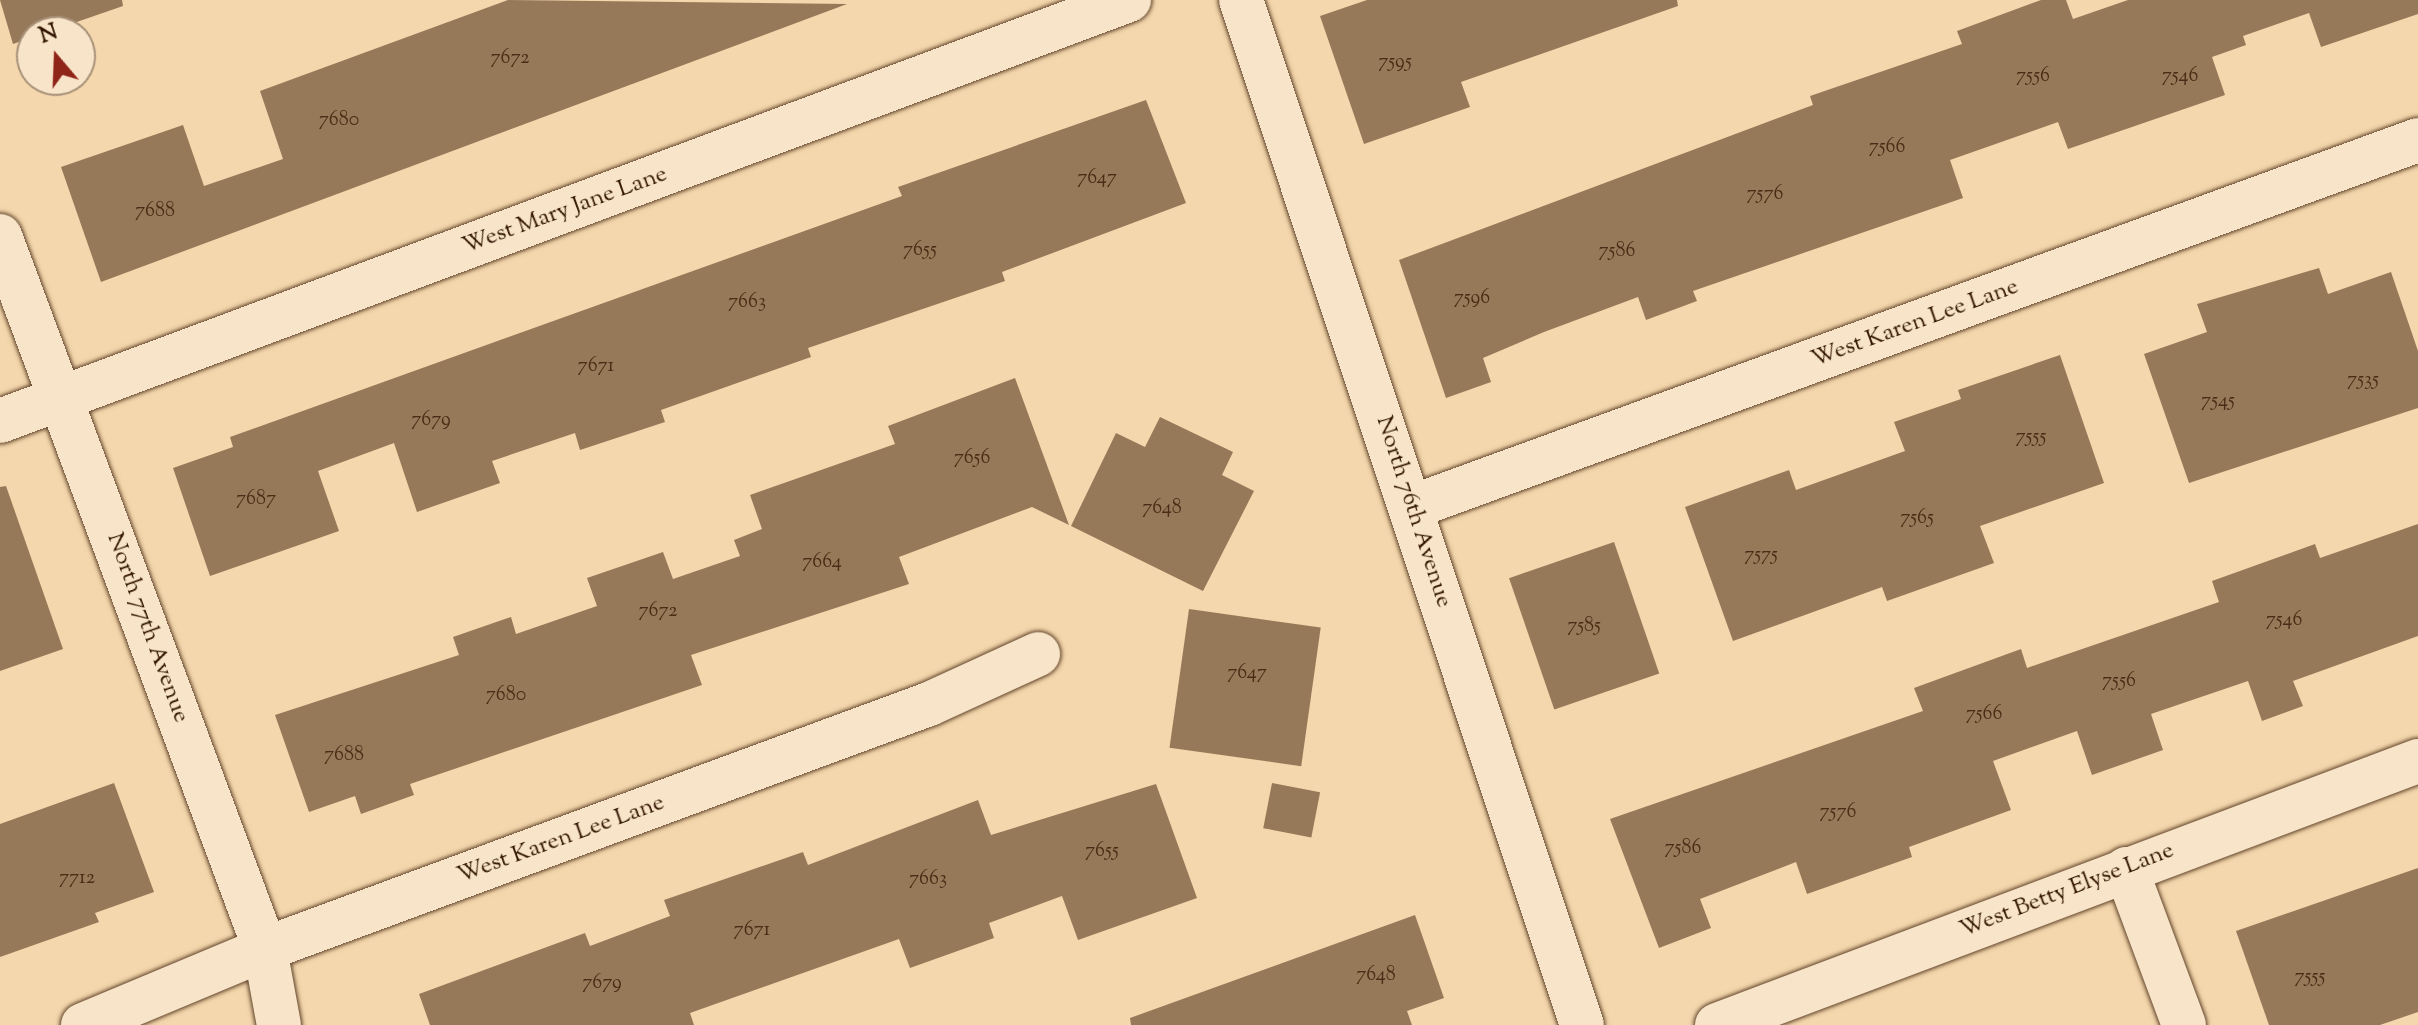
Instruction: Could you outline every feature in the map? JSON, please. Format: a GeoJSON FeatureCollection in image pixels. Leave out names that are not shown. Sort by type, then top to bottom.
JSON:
{"type":"FeatureCollection","features":[{"type":"Feature","properties":{"kind":"street","name":"West Mary Jane Lane"},"geometry":{"type":"LineString","coordinates":[[0,421],[1129,0]]}},
{"type":"Feature","properties":{"kind":"street","name":"North 76th Avenue"},"geometry":{"type":"LineString","coordinates":[[1241,0],[1582,1025]]}},
{"type":"Feature","properties":{"kind":"street","name":"West Karen Lee Lane"},"geometry":{"type":"LineString","coordinates":[[1412,507],[2418,140]]}},
{"type":"Feature","properties":{"kind":"street","name":"North 77th Avenue"},"geometry":{"type":"LineString","coordinates":[[0,236],[265,949],[279,1025]]}},
{"type":"Feature","properties":{"kind":"street","name":"West Karen Lee Lane"},"geometry":{"type":"LineString","coordinates":[[83,1025],[265,949],[929,704],[1038,654]]}},
{"type":"Feature","properties":{"kind":"street","name":"West Betty Elyse Lane"},"geometry":{"type":"LineString","coordinates":[[1717,1025],[2418,761]]}},
{"type":"Feature","properties":{"kind":"street"},"geometry":{"type":"LineString","coordinates":[[2126,869],[2184,1025]]}},
{"type":"Feature","properties":{"kind":"building"},"geometry":{"type":"Polygon","coordinates":[[[0,0],[122,0],[123,6],[94,16],[16,16],[16,43],[13,44],[0,0]]]}},
{"type":"Feature","properties":{"kind":"building"},"geometry":{"type":"Polygon","coordinates":[[[508,0],[847,4],[101,282],[61,167],[183,125],[204,186],[283,159],[260,91],[508,0]]]}},
{"type":"Feature","properties":{"kind":"building"},"geometry":{"type":"Polygon","coordinates":[[[1367,0],[1677,0],[1678,6],[1461,82],[1470,107],[1364,144],[1320,16],[1367,0]]]}},
{"type":"Feature","properties":{"kind":"building"},"geometry":{"type":"Polygon","coordinates":[[[2041,0],[2066,0],[2073,19],[2128,0],[2418,0],[2418,14],[2321,47],[2309,13],[2243,36],[2246,45],[2212,57],[2225,95],[2068,149],[2058,122],[1950,160],[1963,198],[1693,291],[1697,301],[1646,320],[1638,297],[1544,332],[1483,358],[1491,382],[1446,398],[1399,260],[1813,105],[1810,96],[1962,44],[1957,31],[2041,0]]]}},
{"type":"Feature","properties":{"kind":"building"},"geometry":{"type":"Polygon","coordinates":[[[1146,100],[1186,203],[1002,272],[1005,281],[808,348],[811,357],[661,410],[665,422],[580,450],[575,433],[492,461],[500,483],[417,512],[394,443],[318,471],[339,531],[210,576],[173,468],[233,447],[230,437],[902,196],[898,187],[1146,100]]]}},
{"type":"Feature","properties":{"kind":"building"},"geometry":{"type":"Polygon","coordinates":[[[2319,268],[2328,294],[2391,272],[2418,351],[2418,408],[2189,483],[2144,354],[2207,332],[2197,304],[2319,268]]]}},
{"type":"Feature","properties":{"kind":"building"},"geometry":{"type":"Polygon","coordinates":[[[2060,355],[2104,483],[1980,526],[1994,563],[1887,601],[1882,587],[1733,641],[1685,507],[1789,470],[1796,490],[1905,451],[1894,422],[1961,399],[1958,390],[2060,355]]]}},
{"type":"Feature","properties":{"kind":"building"},"geometry":{"type":"Polygon","coordinates":[[[1015,378],[1069,525],[1032,507],[899,557],[909,584],[691,655],[702,685],[410,784],[414,795],[361,814],[355,796],[309,812],[275,715],[459,655],[453,637],[511,617],[516,634],[597,606],[587,578],[663,552],[673,579],[740,556],[734,540],[762,529],[750,495],[895,444],[888,426],[1015,378]]]}},
{"type":"Feature","properties":{"kind":"building"},"geometry":{"type":"Polygon","coordinates":[[[1160,417],[1233,452],[1222,475],[1254,491],[1203,591],[1071,526],[1116,433],[1145,447],[1160,417]]]}},
{"type":"Feature","properties":{"kind":"building"},"geometry":{"type":"Polygon","coordinates":[[[6,486],[63,649],[0,671],[0,487],[6,486]]]}},
{"type":"Feature","properties":{"kind":"building"},"geometry":{"type":"Polygon","coordinates":[[[2418,524],[2418,636],[2293,681],[2303,706],[2262,721],[2248,681],[2151,714],[2163,750],[2092,775],[2077,731],[1993,761],[2011,810],[1909,847],[1912,857],[1807,894],[1796,862],[1700,899],[1711,928],[1659,948],[1610,819],[1923,711],[1914,688],[2021,649],[2027,668],[2219,602],[2212,581],[2315,544],[2320,558],[2418,524]]]}},
{"type":"Feature","properties":{"kind":"building"},"geometry":{"type":"Polygon","coordinates":[[[1614,542],[1659,673],[1554,710],[1509,578],[1614,542]]]}},
{"type":"Feature","properties":{"kind":"building"},"geometry":{"type":"Polygon","coordinates":[[[1189,609],[1321,628],[1301,766],[1170,748],[1189,609]]]}},
{"type":"Feature","properties":{"kind":"building"},"geometry":{"type":"Polygon","coordinates":[[[114,783],[154,892],[95,913],[99,922],[0,957],[0,824],[114,783]]]}},
{"type":"Feature","properties":{"kind":"building"},"geometry":{"type":"Polygon","coordinates":[[[1272,783],[1320,792],[1311,838],[1263,828],[1272,783]]]}},
{"type":"Feature","properties":{"kind":"building"},"geometry":{"type":"Polygon","coordinates":[[[1156,784],[1197,898],[1078,940],[1062,896],[989,923],[994,938],[910,968],[899,939],[690,1013],[694,1025],[430,1025],[419,994],[585,933],[590,946],[670,916],[664,900],[803,852],[808,865],[978,800],[991,835],[1156,784]]]}},
{"type":"Feature","properties":{"kind":"building"},"geometry":{"type":"Polygon","coordinates":[[[2418,868],[2418,1012],[2380,1025],[2269,1025],[2236,931],[2418,868]]]}},
{"type":"Feature","properties":{"kind":"building"},"geometry":{"type":"Polygon","coordinates":[[[1415,915],[1444,998],[1407,1011],[1412,1025],[1131,1025],[1130,1018],[1415,915]]]}}]}
